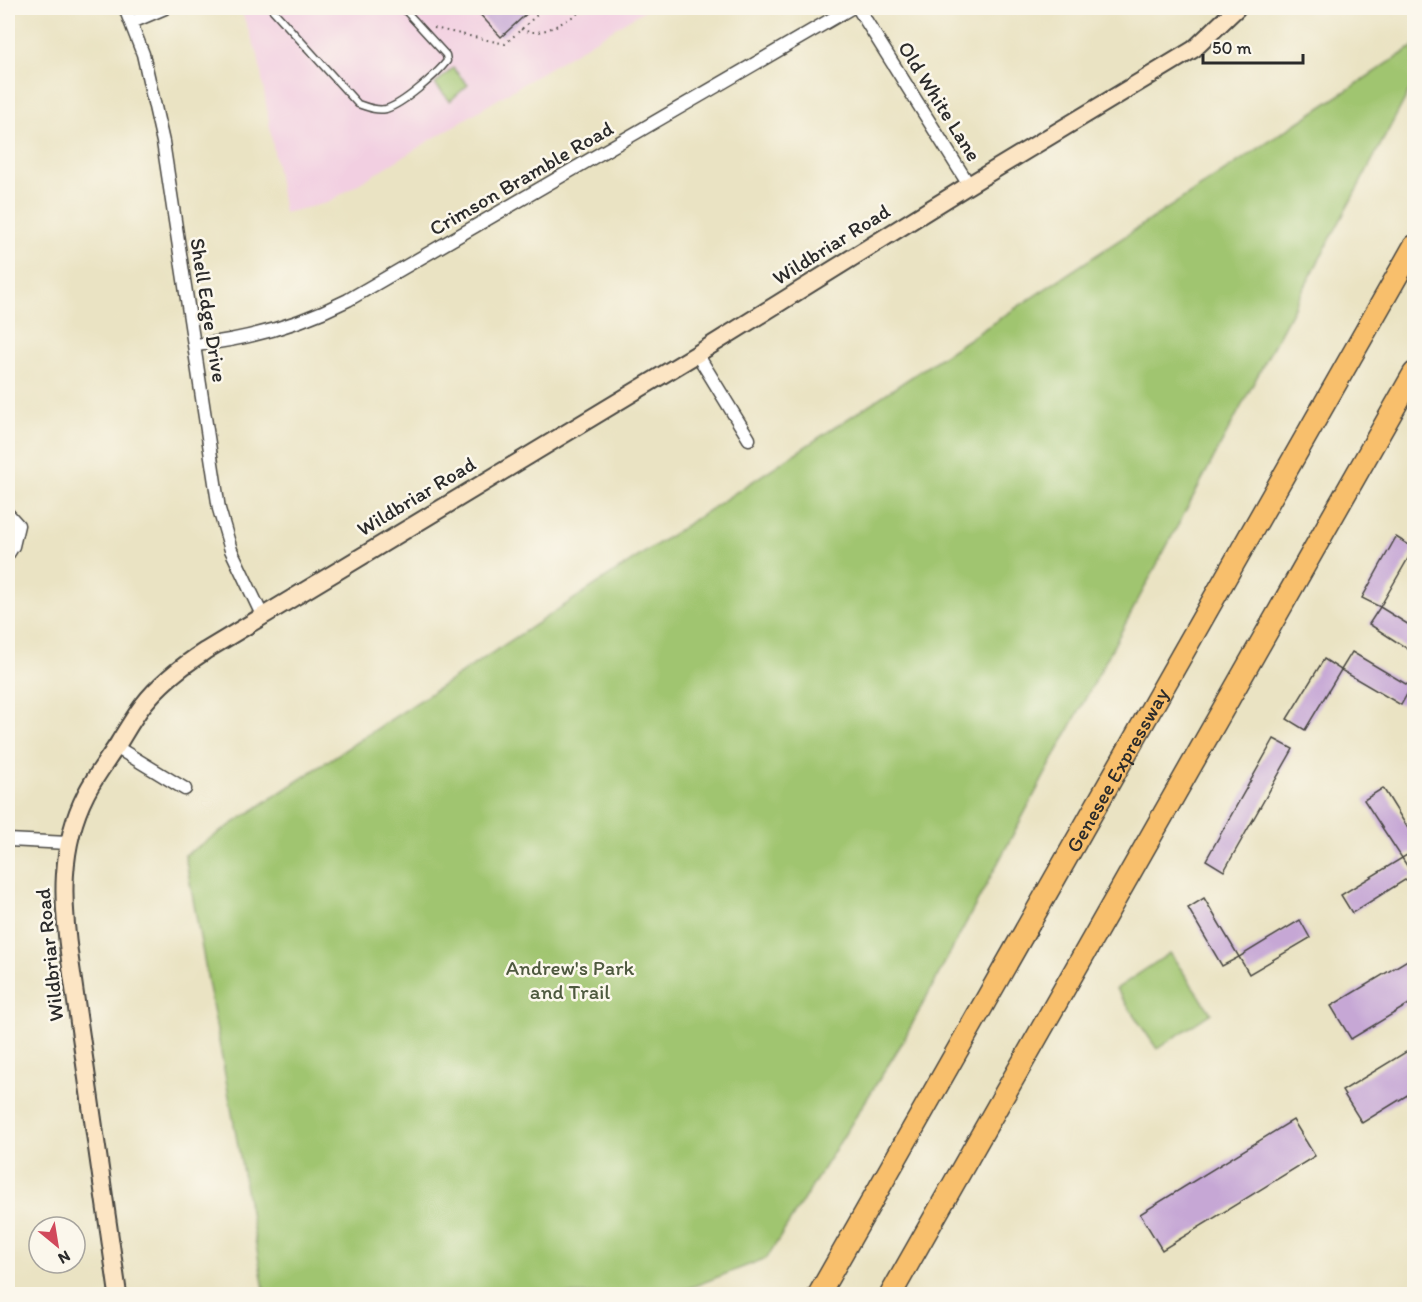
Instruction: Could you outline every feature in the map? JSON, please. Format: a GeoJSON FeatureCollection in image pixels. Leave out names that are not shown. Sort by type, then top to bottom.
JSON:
{"type":"FeatureCollection","features":[{"type":"Feature","properties":{"kind":"highway"},"geometry":{"type":"LineString","coordinates":[[1364,334],[1414,233]]}},
{"type":"Feature","properties":{"kind":"highway","name":"Genesee Expressway"},"geometry":{"type":"LineString","coordinates":[[819,1294],[1414,246]]}},
{"type":"Feature","properties":{"kind":"highway"},"geometry":{"type":"LineString","coordinates":[[891,1294],[1414,373]]}},
{"type":"Feature","properties":{"kind":"street","name":"Shell Edge Drive"},"geometry":{"type":"LineString","coordinates":[[125,8],[145,62],[163,142],[222,521],[231,550],[262,615]]}},
{"type":"Feature","properties":{"kind":"street"},"geometry":{"type":"LineString","coordinates":[[132,22],[165,8]]}},
{"type":"Feature","properties":{"kind":"street","name":"Crimson Bramble Road"},"geometry":{"type":"LineString","coordinates":[[196,345],[230,342],[260,335],[312,317],[348,300],[851,8]]}},
{"type":"Feature","properties":{"kind":"street","name":"Old White Lane"},"geometry":{"type":"LineString","coordinates":[[858,8],[969,185]]}},
{"type":"Feature","properties":{"kind":"street","name":"Wildbriar Road"},"geometry":{"type":"LineString","coordinates":[[118,1294],[65,925],[64,871],[68,843],[76,815],[86,793],[143,705],[181,667],[262,615],[697,354],[1194,49],[1237,8]]}},
{"type":"Feature","properties":{"kind":"street"},"geometry":{"type":"LineString","coordinates":[[697,354],[749,439]]}},
{"type":"Feature","properties":{"kind":"street"},"geometry":{"type":"LineString","coordinates":[[8,514],[18,525],[13,546],[8,554]]}},
{"type":"Feature","properties":{"kind":"street"},"geometry":{"type":"LineString","coordinates":[[116,747],[185,789]]}},
{"type":"Feature","properties":{"kind":"street"},"geometry":{"type":"LineString","coordinates":[[8,840],[68,843]]}},
{"type":"Feature","properties":{"kind":"lane"},"geometry":{"type":"LineString","coordinates":[[272,8],[358,104],[386,109],[416,90],[447,61],[446,55],[403,8]]}},
{"type":"Feature","properties":{"kind":"path"},"geometry":{"type":"LineString","coordinates":[[418,24],[505,44],[537,15],[538,8]]}},
{"type":"Feature","properties":{"kind":"path"},"geometry":{"type":"LineString","coordinates":[[521,29],[529,33],[541,32],[587,8]]}},
{"type":"Feature","properties":{"kind":"shaded area"},"geometry":{"type":"Polygon","coordinates":[[[240,8],[648,8],[327,203],[284,213],[258,55],[240,8]]]}},
{"type":"Feature","properties":{"kind":"green space","name":"Andrew's Park and Trail"},"geometry":{"type":"Polygon","coordinates":[[[1414,46],[1414,82],[902,1043],[767,1258],[674,1294],[265,1294],[185,855],[1414,46]]]}},
{"type":"Feature","properties":{"kind":"green space"},"geometry":{"type":"Polygon","coordinates":[[[453,68],[468,85],[450,101],[435,84],[453,68]]]}},
{"type":"Feature","properties":{"kind":"green space"},"geometry":{"type":"Polygon","coordinates":[[[1170,953],[1211,1013],[1157,1049],[1116,989],[1170,953]]]}},
{"type":"Feature","properties":{"kind":"building"},"geometry":{"type":"Polygon","coordinates":[[[474,8],[533,8],[501,37],[474,8]]]}},
{"type":"Feature","properties":{"kind":"building"},"geometry":{"type":"Polygon","coordinates":[[[1396,537],[1414,548],[1380,607],[1362,598],[1396,537]]]}},
{"type":"Feature","properties":{"kind":"building"},"geometry":{"type":"Polygon","coordinates":[[[1380,607],[1414,628],[1414,653],[1369,624],[1380,607]]]}},
{"type":"Feature","properties":{"kind":"building"},"geometry":{"type":"Polygon","coordinates":[[[1352,652],[1411,687],[1401,705],[1341,670],[1352,652]]]}},
{"type":"Feature","properties":{"kind":"building"},"geometry":{"type":"Polygon","coordinates":[[[1324,659],[1341,670],[1305,730],[1287,719],[1324,659]]]}},
{"type":"Feature","properties":{"kind":"building"},"geometry":{"type":"Polygon","coordinates":[[[1274,739],[1293,749],[1224,871],[1206,860],[1274,739]]]}},
{"type":"Feature","properties":{"kind":"building"},"geometry":{"type":"Polygon","coordinates":[[[1383,788],[1414,838],[1414,851],[1402,858],[1364,800],[1383,788]]]}},
{"type":"Feature","properties":{"kind":"building"},"geometry":{"type":"Polygon","coordinates":[[[1402,858],[1413,875],[1352,913],[1341,895],[1402,858]]]}},
{"type":"Feature","properties":{"kind":"building"},"geometry":{"type":"Polygon","coordinates":[[[1204,898],[1239,957],[1222,966],[1188,908],[1204,898]]]}},
{"type":"Feature","properties":{"kind":"building"},"geometry":{"type":"Polygon","coordinates":[[[1300,920],[1310,938],[1249,974],[1239,957],[1300,920]]]}},
{"type":"Feature","properties":{"kind":"building"},"geometry":{"type":"Polygon","coordinates":[[[1414,956],[1414,1001],[1351,1039],[1331,1006],[1414,956]]]}},
{"type":"Feature","properties":{"kind":"building"},"geometry":{"type":"Polygon","coordinates":[[[1414,1047],[1414,1091],[1362,1123],[1342,1091],[1414,1047]]]}},
{"type":"Feature","properties":{"kind":"building"},"geometry":{"type":"Polygon","coordinates":[[[1293,1120],[1315,1156],[1162,1250],[1140,1214],[1293,1120]]]}}]}
